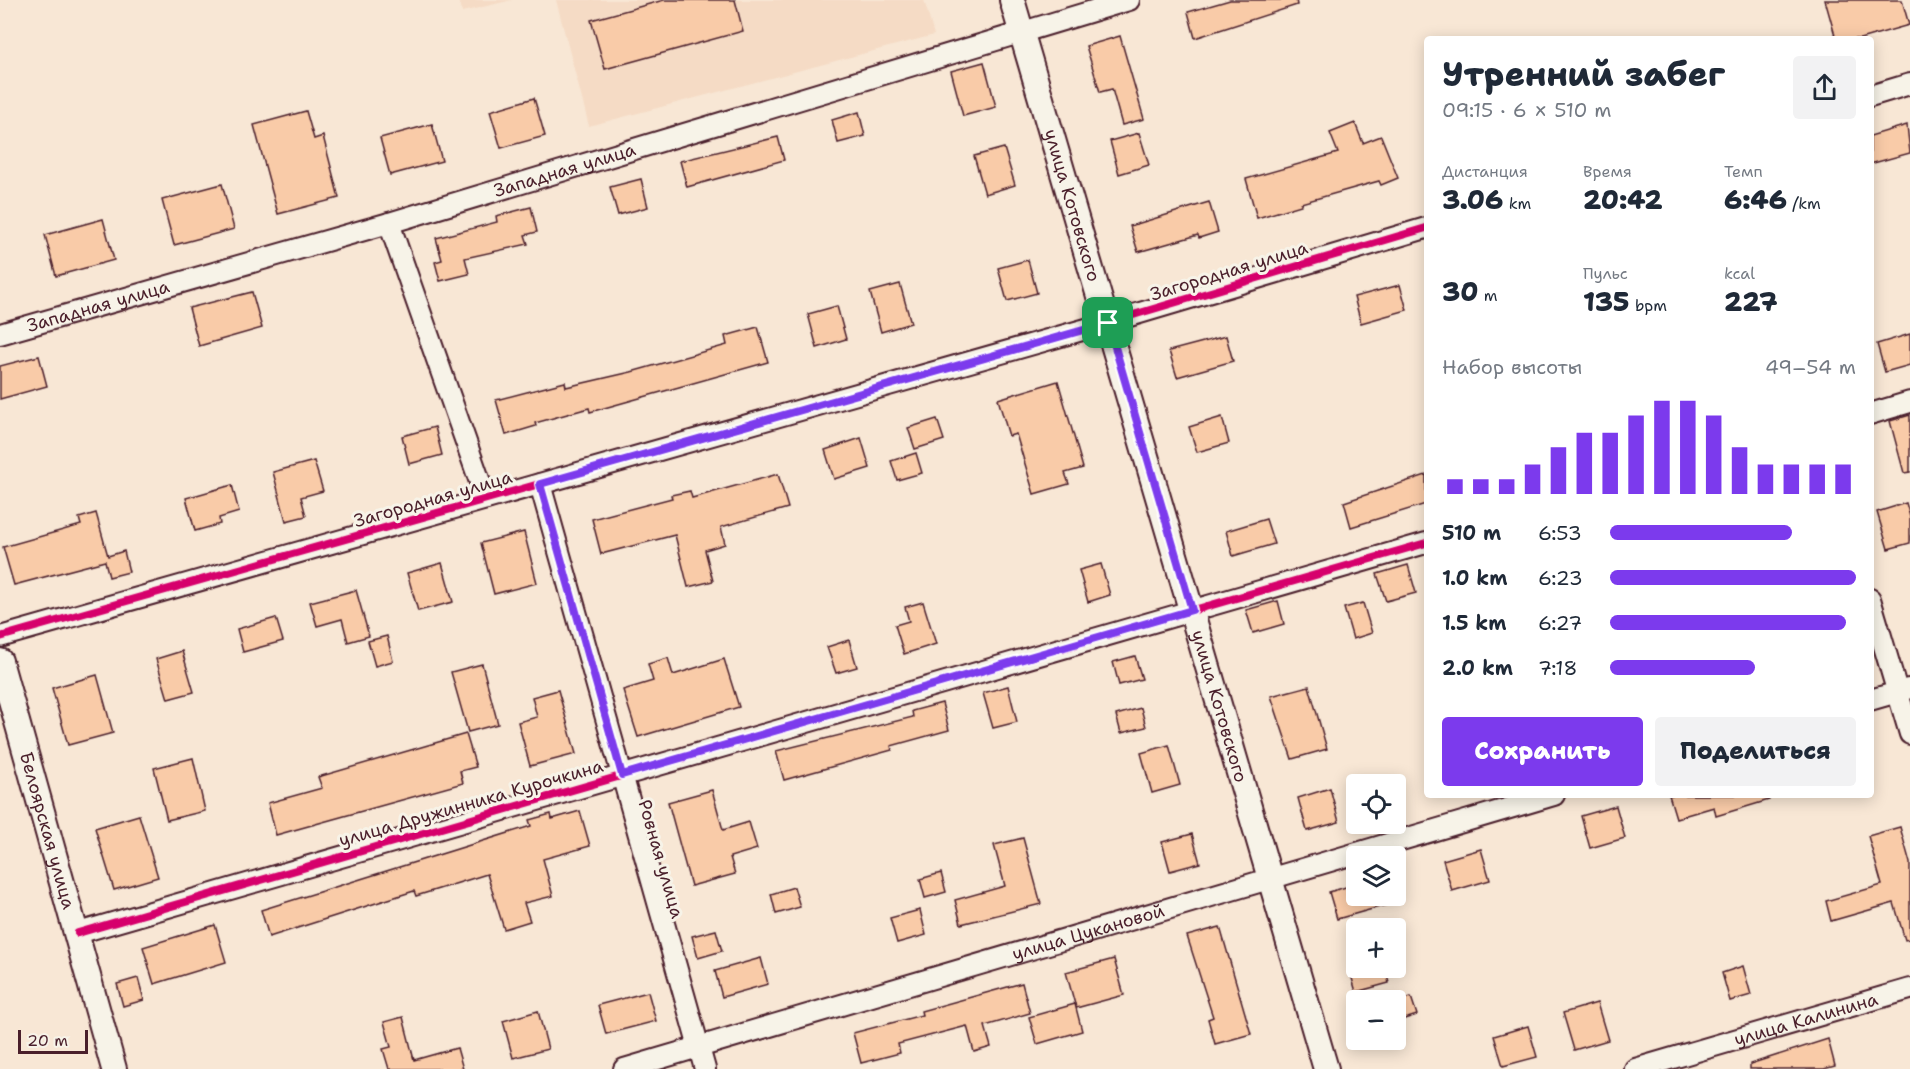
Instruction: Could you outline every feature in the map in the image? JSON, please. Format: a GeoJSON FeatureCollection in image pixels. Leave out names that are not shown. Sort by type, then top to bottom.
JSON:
{"type":"FeatureCollection","features":[{"type":"Feature","properties":{"kind":"street","name":"улица Котовского"},"geometry":{"type":"LineString","coordinates":[[1012,0],[1326,1069]]}},
{"type":"Feature","properties":{"kind":"street","name":"Западная улица"},"geometry":{"type":"LineString","coordinates":[[0,334],[389,223],[1129,0]]}},
{"type":"Feature","properties":{"kind":"street"},"geometry":{"type":"LineString","coordinates":[[1874,95],[1910,84]]}},
{"type":"Feature","properties":{"kind":"street"},"geometry":{"type":"LineString","coordinates":[[389,223],[486,499]]}},
{"type":"Feature","properties":{"kind":"street","name":"Загородная улица"},"geometry":{"type":"LineString","coordinates":[[0,637],[1108,323],[1424,229]]}},
{"type":"Feature","properties":{"kind":"street"},"geometry":{"type":"LineString","coordinates":[[1874,413],[1910,402]]}},
{"type":"Feature","properties":{"kind":"street","name":"Ровная улица"},"geometry":{"type":"LineString","coordinates":[[540,484],[705,1069]]}},
{"type":"Feature","properties":{"kind":"street","name":"улица Дружинника Курочкина"},"geometry":{"type":"LineString","coordinates":[[78,933],[1424,544]]}},
{"type":"Feature","properties":{"kind":"street"},"geometry":{"type":"LineString","coordinates":[[1874,610],[1904,691],[1910,734]]}},
{"type":"Feature","properties":{"kind":"street","name":"Белоярская улица"},"geometry":{"type":"LineString","coordinates":[[0,661],[78,933],[114,1069]]}},
{"type":"Feature","properties":{"kind":"street"},"geometry":{"type":"LineString","coordinates":[[1874,699],[1904,691]]}},
{"type":"Feature","properties":{"kind":"street","name":"улица Цукановой"},"geometry":{"type":"LineString","coordinates":[[624,1069],[1544,798]]}},
{"type":"Feature","properties":{"kind":"street","name":"улица Калинина"},"geometry":{"type":"LineString","coordinates":[[1635,1069],[1910,989]]}},
{"type":"Feature","properties":{"kind":"shaded area"},"geometry":{"type":"Polygon","coordinates":[[[458,0],[512,0],[462,12],[458,0]]]}},
{"type":"Feature","properties":{"kind":"shaded area"},"geometry":{"type":"Polygon","coordinates":[[[556,0],[924,0],[934,35],[589,126],[556,0]]]}},
{"type":"Feature","properties":{"kind":"building"},"geometry":{"type":"Polygon","coordinates":[[[664,0],[735,0],[743,31],[605,69],[591,20],[664,0]]]}},
{"type":"Feature","properties":{"kind":"building"},"geometry":{"type":"Polygon","coordinates":[[[1230,0],[1296,0],[1297,5],[1195,38],[1188,12],[1230,0]]]}},
{"type":"Feature","properties":{"kind":"building"},"geometry":{"type":"Polygon","coordinates":[[[1825,0],[1902,0],[1909,25],[1870,36],[1835,36],[1825,0]]]}},
{"type":"Feature","properties":{"kind":"building"},"geometry":{"type":"Polygon","coordinates":[[[1120,36],[1144,119],[1122,125],[1112,89],[1100,92],[1086,46],[1120,36]]]}},
{"type":"Feature","properties":{"kind":"building"},"geometry":{"type":"Polygon","coordinates":[[[984,62],[996,107],[963,116],[951,71],[984,62]]]}},
{"type":"Feature","properties":{"kind":"building"},"geometry":{"type":"Polygon","coordinates":[[[534,98],[545,136],[501,148],[490,111],[534,98]]]}},
{"type":"Feature","properties":{"kind":"building"},"geometry":{"type":"Polygon","coordinates":[[[306,111],[314,139],[323,136],[339,198],[278,214],[254,125],[306,111]]]}},
{"type":"Feature","properties":{"kind":"building"},"geometry":{"type":"Polygon","coordinates":[[[859,112],[865,136],[838,143],[832,120],[859,112]]]}},
{"type":"Feature","properties":{"kind":"building"},"geometry":{"type":"Polygon","coordinates":[[[1355,123],[1363,143],[1381,136],[1398,178],[1381,185],[1379,181],[1301,203],[1301,205],[1257,218],[1246,179],[1338,153],[1330,133],[1355,123]]]}},
{"type":"Feature","properties":{"kind":"building"},"geometry":{"type":"Polygon","coordinates":[[[432,124],[442,161],[390,175],[380,138],[432,124]]]}},
{"type":"Feature","properties":{"kind":"building"},"geometry":{"type":"Polygon","coordinates":[[[1907,125],[1910,153],[1874,163],[1874,135],[1907,125]]]}},
{"type":"Feature","properties":{"kind":"building"},"geometry":{"type":"Polygon","coordinates":[[[1139,133],[1149,165],[1119,174],[1110,141],[1139,133]]]}},
{"type":"Feature","properties":{"kind":"building"},"geometry":{"type":"Polygon","coordinates":[[[778,137],[784,160],[687,187],[680,161],[778,137]]]}},
{"type":"Feature","properties":{"kind":"building"},"geometry":{"type":"Polygon","coordinates":[[[1004,148],[1015,185],[985,194],[974,156],[1004,148]]]}},
{"type":"Feature","properties":{"kind":"building"},"geometry":{"type":"Polygon","coordinates":[[[641,179],[648,207],[618,215],[610,187],[641,179]]]}},
{"type":"Feature","properties":{"kind":"building"},"geometry":{"type":"Polygon","coordinates":[[[222,184],[234,229],[174,245],[162,200],[222,184]]]}},
{"type":"Feature","properties":{"kind":"building"},"geometry":{"type":"Polygon","coordinates":[[[1209,202],[1218,232],[1199,238],[1198,235],[1138,252],[1130,226],[1209,202]]]}},
{"type":"Feature","properties":{"kind":"building"},"geometry":{"type":"Polygon","coordinates":[[[531,207],[537,232],[525,235],[528,244],[465,258],[469,274],[440,281],[435,262],[442,260],[436,238],[497,222],[496,216],[531,207]]]}},
{"type":"Feature","properties":{"kind":"building"},"geometry":{"type":"Polygon","coordinates":[[[103,219],[114,260],[56,276],[45,235],[103,219]]]}},
{"type":"Feature","properties":{"kind":"building"},"geometry":{"type":"Polygon","coordinates":[[[1028,260],[1037,293],[1007,301],[998,268],[1028,260]]]}},
{"type":"Feature","properties":{"kind":"building"},"geometry":{"type":"Polygon","coordinates":[[[900,284],[911,323],[881,332],[870,292],[900,284]]]}},
{"type":"Feature","properties":{"kind":"building"},"geometry":{"type":"Polygon","coordinates":[[[1400,285],[1407,310],[1361,323],[1354,297],[1400,285]]]}},
{"type":"Feature","properties":{"kind":"building"},"geometry":{"type":"Polygon","coordinates":[[[252,292],[262,328],[199,346],[189,308],[252,292]]]}},
{"type":"Feature","properties":{"kind":"building"},"geometry":{"type":"Polygon","coordinates":[[[837,306],[846,339],[817,348],[808,314],[837,306]]]}},
{"type":"Feature","properties":{"kind":"building"},"geometry":{"type":"Polygon","coordinates":[[[758,327],[768,362],[590,412],[589,408],[535,423],[536,426],[506,435],[496,400],[565,382],[566,387],[631,372],[727,345],[725,336],[758,327]]]}},
{"type":"Feature","properties":{"kind":"building"},"geometry":{"type":"Polygon","coordinates":[[[1910,334],[1910,365],[1885,372],[1877,344],[1910,334]]]}},
{"type":"Feature","properties":{"kind":"building"},"geometry":{"type":"Polygon","coordinates":[[[1226,336],[1233,361],[1177,377],[1169,351],[1226,336]]]}},
{"type":"Feature","properties":{"kind":"building"},"geometry":{"type":"Polygon","coordinates":[[[39,356],[47,386],[0,399],[0,366],[39,356]]]}},
{"type":"Feature","properties":{"kind":"building"},"geometry":{"type":"Polygon","coordinates":[[[1058,381],[1083,468],[1065,473],[1069,484],[1034,494],[1016,434],[1009,436],[998,399],[1058,381]]]}},
{"type":"Feature","properties":{"kind":"building"},"geometry":{"type":"Polygon","coordinates":[[[1910,415],[1910,472],[1904,473],[1890,421],[1910,415]]]}},
{"type":"Feature","properties":{"kind":"building"},"geometry":{"type":"Polygon","coordinates":[[[1222,417],[1229,443],[1197,452],[1189,427],[1222,417]]]}},
{"type":"Feature","properties":{"kind":"building"},"geometry":{"type":"Polygon","coordinates":[[[937,419],[944,440],[915,449],[908,428],[937,419]]]}},
{"type":"Feature","properties":{"kind":"building"},"geometry":{"type":"Polygon","coordinates":[[[435,427],[442,455],[409,464],[402,436],[435,427]]]}},
{"type":"Feature","properties":{"kind":"building"},"geometry":{"type":"Polygon","coordinates":[[[861,438],[870,468],[834,479],[825,450],[861,438]]]}},
{"type":"Feature","properties":{"kind":"building"},"geometry":{"type":"Polygon","coordinates":[[[916,453],[922,473],[897,480],[891,461],[916,453]]]}},
{"type":"Feature","properties":{"kind":"building"},"geometry":{"type":"Polygon","coordinates":[[[314,461],[323,491],[301,497],[306,516],[286,521],[273,472],[314,461]]]}},
{"type":"Feature","properties":{"kind":"building"},"geometry":{"type":"Polygon","coordinates":[[[778,474],[788,508],[721,527],[725,544],[705,550],[713,581],[688,587],[675,535],[601,554],[592,519],[672,498],[671,495],[690,491],[692,498],[778,474]]]}},
{"type":"Feature","properties":{"kind":"building"},"geometry":{"type":"Polygon","coordinates":[[[1424,476],[1424,505],[1351,527],[1344,502],[1424,476]]]}},
{"type":"Feature","properties":{"kind":"building"},"geometry":{"type":"Polygon","coordinates":[[[232,485],[239,512],[219,518],[220,524],[195,531],[186,498],[232,485]]]}},
{"type":"Feature","properties":{"kind":"building"},"geometry":{"type":"Polygon","coordinates":[[[1906,503],[1910,517],[1910,543],[1888,549],[1877,512],[1906,503]]]}},
{"type":"Feature","properties":{"kind":"building"},"geometry":{"type":"Polygon","coordinates":[[[96,513],[108,556],[124,551],[129,572],[109,577],[105,561],[14,585],[3,547],[81,525],[79,518],[96,513]]]}},
{"type":"Feature","properties":{"kind":"building"},"geometry":{"type":"Polygon","coordinates":[[[1266,519],[1274,544],[1233,556],[1226,531],[1266,519]]]}},
{"type":"Feature","properties":{"kind":"building"},"geometry":{"type":"Polygon","coordinates":[[[524,532],[537,583],[494,594],[481,543],[524,532]]]}},
{"type":"Feature","properties":{"kind":"building"},"geometry":{"type":"Polygon","coordinates":[[[442,563],[453,602],[418,611],[407,573],[442,563]]]}},
{"type":"Feature","properties":{"kind":"building"},"geometry":{"type":"Polygon","coordinates":[[[1101,564],[1110,595],[1088,602],[1079,570],[1101,564]]]}},
{"type":"Feature","properties":{"kind":"building"},"geometry":{"type":"Polygon","coordinates":[[[1408,565],[1416,593],[1386,601],[1377,574],[1408,565]]]}},
{"type":"Feature","properties":{"kind":"building"},"geometry":{"type":"Polygon","coordinates":[[[356,590],[369,636],[348,642],[342,619],[317,626],[310,602],[356,590]]]}},
{"type":"Feature","properties":{"kind":"building"},"geometry":{"type":"Polygon","coordinates":[[[1278,601],[1284,624],[1253,633],[1246,610],[1278,601]]]}},
{"type":"Feature","properties":{"kind":"building"},"geometry":{"type":"Polygon","coordinates":[[[923,602],[936,644],[904,654],[895,625],[909,621],[905,607],[923,602]]]}},
{"type":"Feature","properties":{"kind":"building"},"geometry":{"type":"Polygon","coordinates":[[[1363,603],[1372,633],[1353,639],[1344,608],[1363,603]]]}},
{"type":"Feature","properties":{"kind":"building"},"geometry":{"type":"Polygon","coordinates":[[[276,618],[283,641],[243,652],[237,629],[276,618]]]}},
{"type":"Feature","properties":{"kind":"building"},"geometry":{"type":"Polygon","coordinates":[[[387,636],[393,661],[375,666],[368,641],[387,636]]]}},
{"type":"Feature","properties":{"kind":"building"},"geometry":{"type":"Polygon","coordinates":[[[849,640],[857,667],[836,673],[827,647],[849,640]]]}},
{"type":"Feature","properties":{"kind":"building"},"geometry":{"type":"Polygon","coordinates":[[[182,651],[194,692],[168,699],[156,659],[182,651]]]}},
{"type":"Feature","properties":{"kind":"building"},"geometry":{"type":"Polygon","coordinates":[[[1135,656],[1142,679],[1119,685],[1113,662],[1135,656]]]}},
{"type":"Feature","properties":{"kind":"building"},"geometry":{"type":"Polygon","coordinates":[[[668,658],[673,675],[724,659],[739,707],[638,737],[623,690],[653,681],[648,664],[668,658]]]}},
{"type":"Feature","properties":{"kind":"building"},"geometry":{"type":"Polygon","coordinates":[[[482,664],[498,724],[468,732],[451,672],[482,664]]]}},
{"type":"Feature","properties":{"kind":"building"},"geometry":{"type":"Polygon","coordinates":[[[97,675],[113,733],[68,745],[52,688],[97,675]]]}},
{"type":"Feature","properties":{"kind":"building"},"geometry":{"type":"Polygon","coordinates":[[[1008,686],[1017,722],[993,728],[983,693],[1008,686]]]}},
{"type":"Feature","properties":{"kind":"building"},"geometry":{"type":"Polygon","coordinates":[[[1309,686],[1327,749],[1292,759],[1271,696],[1309,686]]]}},
{"type":"Feature","properties":{"kind":"building"},"geometry":{"type":"Polygon","coordinates":[[[558,690],[576,754],[530,766],[518,722],[537,717],[532,697],[558,690]]]}},
{"type":"Feature","properties":{"kind":"building"},"geometry":{"type":"Polygon","coordinates":[[[942,703],[949,730],[891,746],[892,750],[784,780],[776,751],[913,717],[912,711],[942,703]]]}},
{"type":"Feature","properties":{"kind":"building"},"geometry":{"type":"Polygon","coordinates":[[[1141,708],[1146,727],[1121,733],[1116,715],[1141,708]]]}},
{"type":"Feature","properties":{"kind":"building"},"geometry":{"type":"Polygon","coordinates":[[[466,734],[476,767],[460,771],[463,783],[276,835],[268,803],[322,788],[318,777],[466,734]]]}},
{"type":"Feature","properties":{"kind":"building"},"geometry":{"type":"Polygon","coordinates":[[[1169,745],[1180,785],[1152,793],[1141,753],[1169,745]]]}},
{"type":"Feature","properties":{"kind":"building"},"geometry":{"type":"Polygon","coordinates":[[[193,758],[205,811],[167,820],[154,768],[193,758]]]}},
{"type":"Feature","properties":{"kind":"building"},"geometry":{"type":"Polygon","coordinates":[[[1330,788],[1339,822],[1307,831],[1298,798],[1330,788]]]}},
{"type":"Feature","properties":{"kind":"building"},"geometry":{"type":"Polygon","coordinates":[[[712,790],[723,830],[749,822],[757,849],[730,857],[735,874],[691,886],[668,802],[712,790]]]}},
{"type":"Feature","properties":{"kind":"building"},"geometry":{"type":"Polygon","coordinates":[[[1670,798],[1769,798],[1769,800],[1716,816],[1714,807],[1676,818],[1670,798]]]}},
{"type":"Feature","properties":{"kind":"building"},"geometry":{"type":"Polygon","coordinates":[[[1616,806],[1625,838],[1590,848],[1581,816],[1616,806]]]}},
{"type":"Feature","properties":{"kind":"building"},"geometry":{"type":"Polygon","coordinates":[[[580,811],[590,846],[543,859],[553,896],[524,903],[530,921],[504,929],[487,874],[416,896],[414,891],[269,937],[261,910],[531,826],[529,820],[551,814],[552,819],[580,811]]]}},
{"type":"Feature","properties":{"kind":"building"},"geometry":{"type":"Polygon","coordinates":[[[139,815],[158,877],[114,890],[95,828],[139,815]]]}},
{"type":"Feature","properties":{"kind":"building"},"geometry":{"type":"Polygon","coordinates":[[[1900,827],[1910,863],[1910,939],[1905,940],[1894,903],[1831,921],[1826,901],[1882,885],[1868,836],[1900,827]]]}},
{"type":"Feature","properties":{"kind":"building"},"geometry":{"type":"Polygon","coordinates":[[[1192,834],[1200,863],[1170,871],[1162,842],[1192,834]]]}},
{"type":"Feature","properties":{"kind":"building"},"geometry":{"type":"Polygon","coordinates":[[[1023,838],[1041,904],[961,924],[955,900],[1005,886],[994,845],[1023,838]]]}},
{"type":"Feature","properties":{"kind":"building"},"geometry":{"type":"Polygon","coordinates":[[[1481,849],[1490,880],[1452,891],[1443,860],[1481,849]]]}},
{"type":"Feature","properties":{"kind":"building"},"geometry":{"type":"Polygon","coordinates":[[[941,873],[946,892],[925,898],[920,879],[941,873]]]}},
{"type":"Feature","properties":{"kind":"building"},"geometry":{"type":"Polygon","coordinates":[[[794,887],[800,907],[776,914],[771,894],[794,887]]]}},
{"type":"Feature","properties":{"kind":"building"},"geometry":{"type":"Polygon","coordinates":[[[1346,887],[1346,906],[1383,906],[1337,919],[1329,892],[1346,887]]]}},
{"type":"Feature","properties":{"kind":"building"},"geometry":{"type":"Polygon","coordinates":[[[920,910],[926,935],[897,943],[890,918],[920,910]]]}},
{"type":"Feature","properties":{"kind":"building"},"geometry":{"type":"Polygon","coordinates":[[[215,925],[226,962],[154,984],[143,947],[215,925]]]}},
{"type":"Feature","properties":{"kind":"building"},"geometry":{"type":"Polygon","coordinates":[[[1220,927],[1251,1034],[1215,1044],[1208,1019],[1213,1017],[1187,936],[1220,927]]]}},
{"type":"Feature","properties":{"kind":"building"},"geometry":{"type":"Polygon","coordinates":[[[716,930],[722,951],[698,958],[692,936],[716,930]]]}},
{"type":"Feature","properties":{"kind":"building"},"geometry":{"type":"Polygon","coordinates":[[[761,958],[768,984],[722,997],[715,971],[761,958]]]}},
{"type":"Feature","properties":{"kind":"building"},"geometry":{"type":"Polygon","coordinates":[[[1114,959],[1124,995],[1076,1008],[1066,972],[1114,959]]]}},
{"type":"Feature","properties":{"kind":"building"},"geometry":{"type":"Polygon","coordinates":[[[1743,966],[1751,995],[1730,1001],[1722,973],[1743,966]]]}},
{"type":"Feature","properties":{"kind":"building"},"geometry":{"type":"Polygon","coordinates":[[[138,978],[144,1000],[123,1006],[117,984],[138,978]]]}},
{"type":"Feature","properties":{"kind":"building"},"geometry":{"type":"Polygon","coordinates":[[[1352,978],[1388,978],[1389,983],[1355,990],[1352,978]]]}},
{"type":"Feature","properties":{"kind":"building"},"geometry":{"type":"Polygon","coordinates":[[[1022,983],[1030,1013],[985,1026],[991,1047],[974,1052],[967,1026],[898,1044],[900,1053],[861,1063],[853,1033],[922,1015],[921,1011],[1022,983]]]}},
{"type":"Feature","properties":{"kind":"building"},"geometry":{"type":"Polygon","coordinates":[[[648,992],[656,1021],[606,1034],[598,1005],[648,992]]]}},
{"type":"Feature","properties":{"kind":"building"},"geometry":{"type":"Polygon","coordinates":[[[1411,997],[1417,1015],[1406,1018],[1406,999],[1411,997]]]}},
{"type":"Feature","properties":{"kind":"building"},"geometry":{"type":"Polygon","coordinates":[[[1597,1003],[1608,1040],[1574,1050],[1563,1013],[1597,1003]]]}},
{"type":"Feature","properties":{"kind":"building"},"geometry":{"type":"Polygon","coordinates":[[[1075,1004],[1082,1031],[1037,1044],[1029,1017],[1075,1004]]]}},
{"type":"Feature","properties":{"kind":"building"},"geometry":{"type":"Polygon","coordinates":[[[538,1011],[548,1049],[513,1058],[503,1021],[538,1011]]]}},
{"type":"Feature","properties":{"kind":"building"},"geometry":{"type":"Polygon","coordinates":[[[403,1017],[414,1060],[457,1048],[463,1069],[389,1069],[383,1049],[391,1047],[384,1022],[403,1017]]]}},
{"type":"Feature","properties":{"kind":"building"},"geometry":{"type":"Polygon","coordinates":[[[1528,1026],[1537,1057],[1503,1066],[1494,1036],[1528,1026]]]}},
{"type":"Feature","properties":{"kind":"building"},"geometry":{"type":"Polygon","coordinates":[[[1828,1039],[1835,1066],[1824,1069],[1750,1069],[1750,1064],[1828,1039]]]}},
{"type":"Feature","properties":{"kind":"cycle path"},"geometry":{"type":"LineString","coordinates":[[0,637],[1086,329],[1424,229]]}},
{"type":"Feature","properties":{"kind":"cycle path"},"geometry":{"type":"LineString","coordinates":[[78,933],[1424,544]]}},
{"type":"Feature","properties":{"kind":"route"},"geometry":{"type":"LineString","coordinates":[[1108,323],[1192,610],[622,775],[540,484],[1108,323]]}}]}
